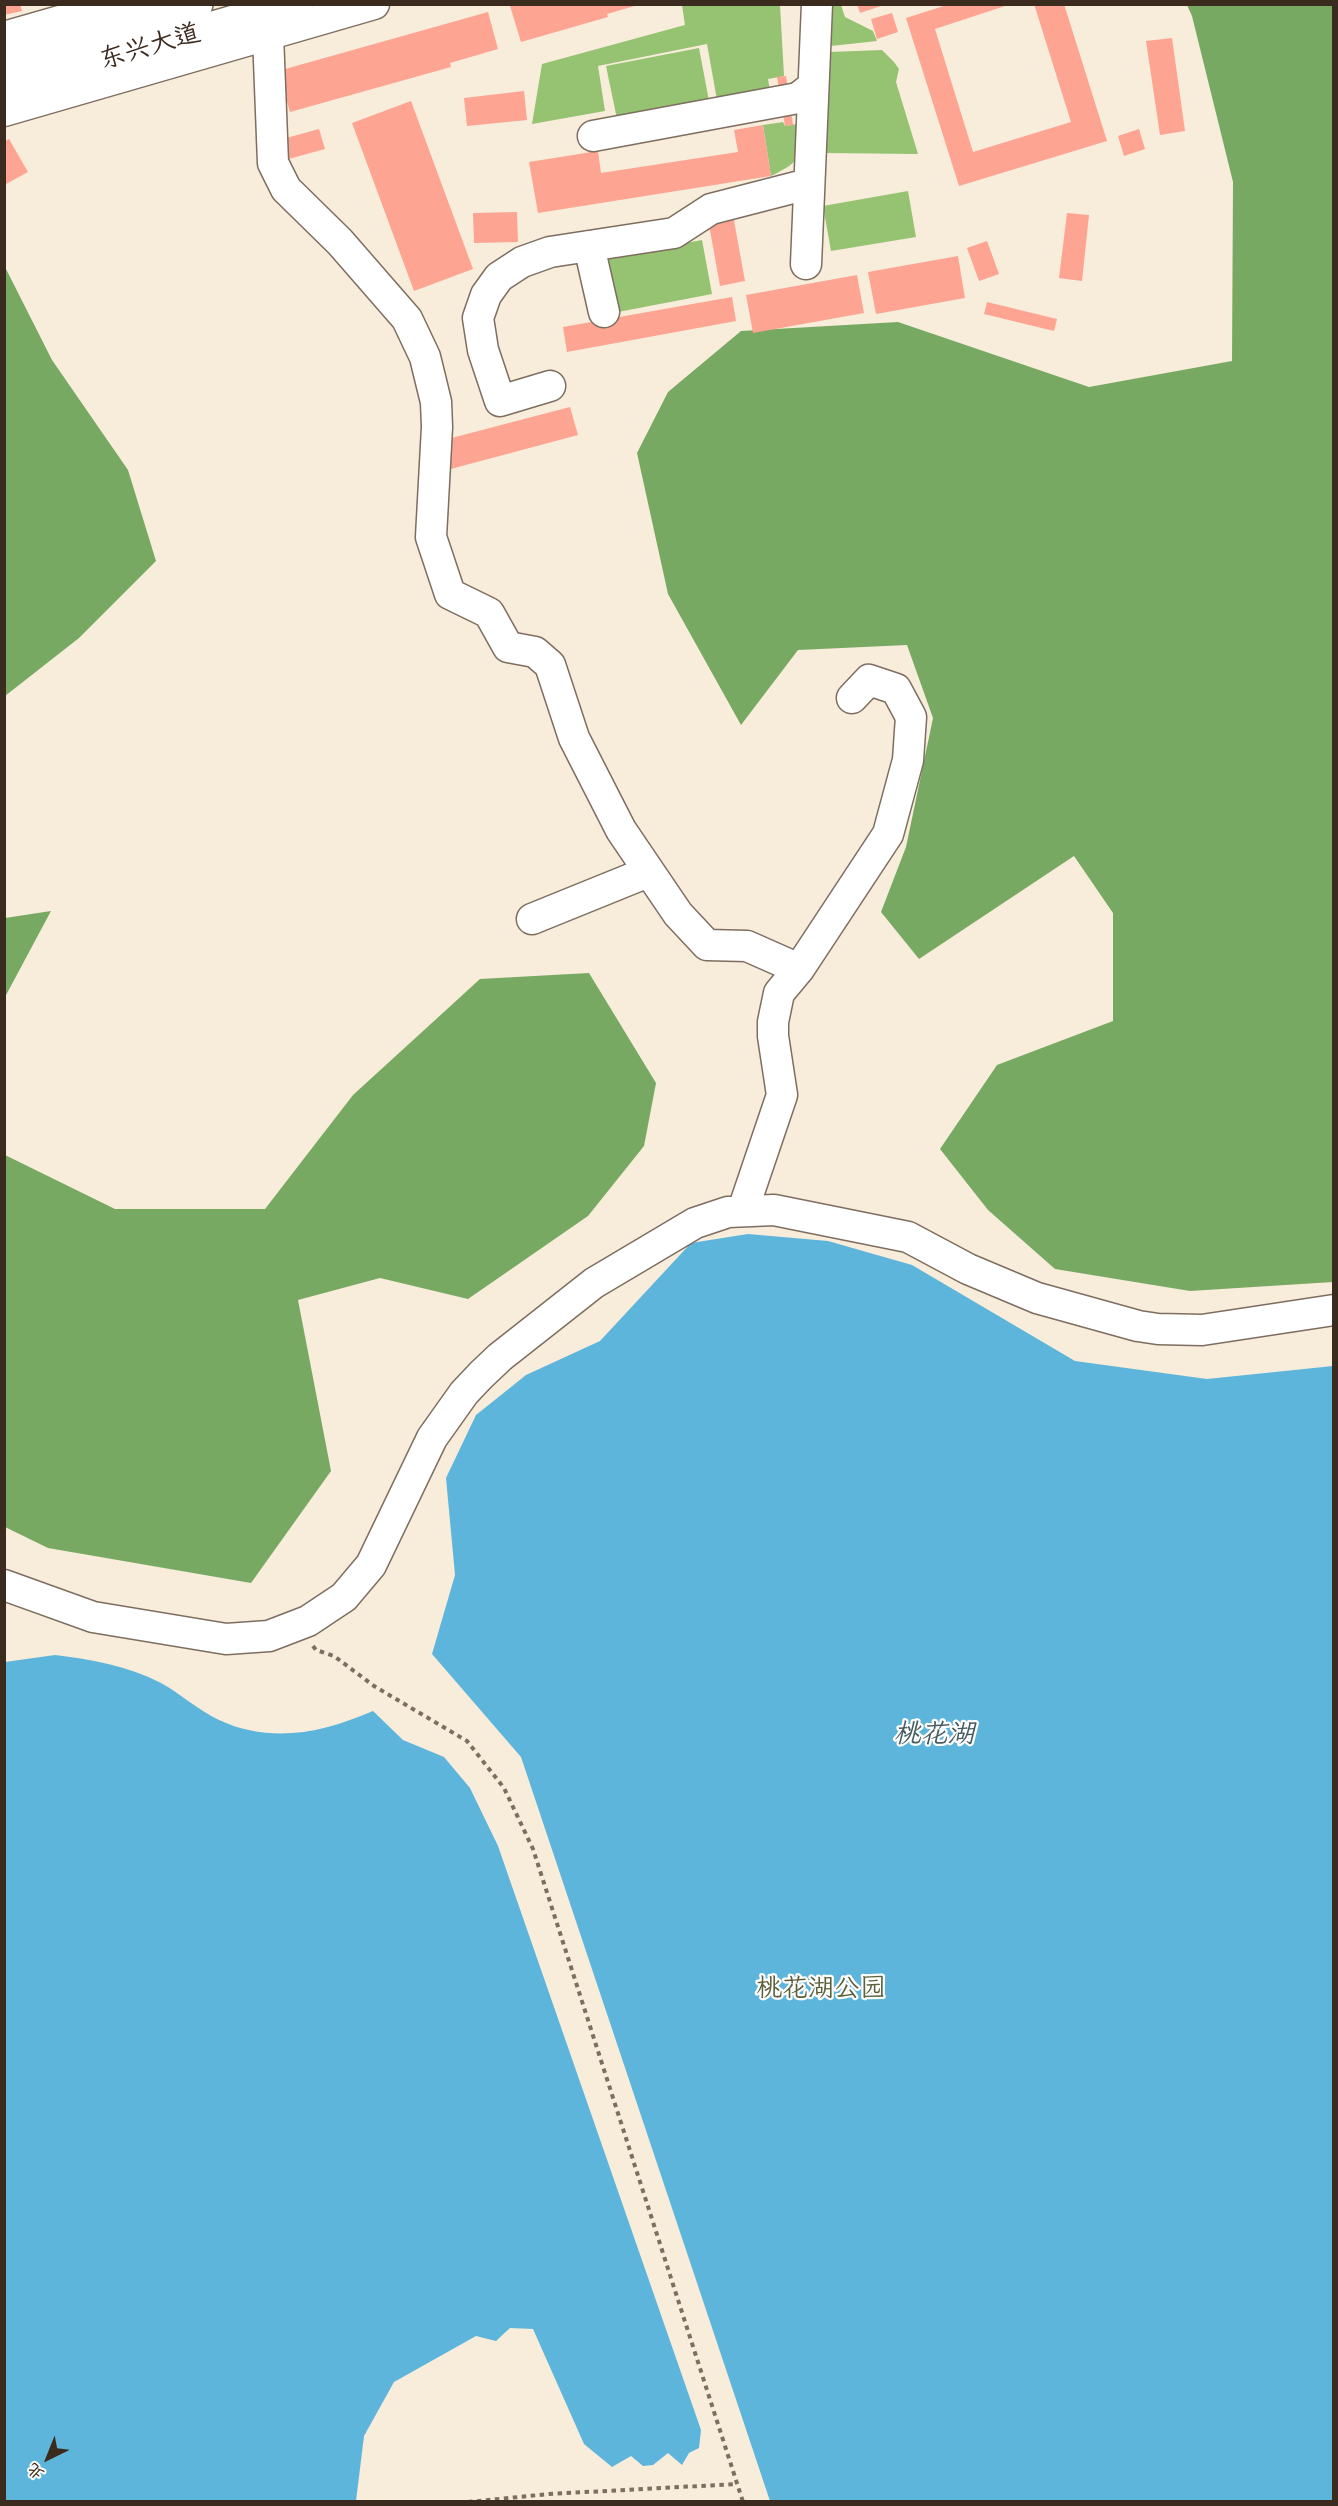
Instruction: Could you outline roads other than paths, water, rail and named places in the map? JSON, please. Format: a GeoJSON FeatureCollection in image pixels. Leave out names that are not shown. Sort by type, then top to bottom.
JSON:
{"type":"FeatureCollection","features":[{"type":"Feature","properties":{"kind":"main road","name":"东兴大道"},"geometry":{"type":"LineString","coordinates":[[4,60],[196,4]]}},
{"type":"Feature","properties":{"kind":"main road","name":"东兴大道"},"geometry":{"type":"LineString","coordinates":[[4,89],[296,4]]}},
{"type":"Feature","properties":{"kind":"street"},"geometry":{"type":"LineString","coordinates":[[4,38],[119,4]]}},
{"type":"Feature","properties":{"kind":"street"},"geometry":{"type":"LineString","coordinates":[[4,111],[374,4]]}},
{"type":"Feature","properties":{"kind":"street"},"geometry":{"type":"LineString","coordinates":[[806,264],[817,4]]}},
{"type":"Feature","properties":{"kind":"street"},"geometry":{"type":"LineString","coordinates":[[268,35],[273,163],[286,189],[340,242],[407,319],[425,357],[436,402],[437,427],[431,537],[450,594],[489,613],[508,647],[535,652],[550,665],[574,738],[621,830],[678,914],[707,945],[747,946],[799,969]]}},
{"type":"Feature","properties":{"kind":"street"},"geometry":{"type":"LineString","coordinates":[[4,46],[37,51]]}},
{"type":"Feature","properties":{"kind":"street"},"geometry":{"type":"LineString","coordinates":[[138,50],[183,60]]}},
{"type":"Feature","properties":{"kind":"street"},"geometry":{"type":"LineString","coordinates":[[593,136],[798,98],[812,87]]}},
{"type":"Feature","properties":{"kind":"street"},"geometry":{"type":"LineString","coordinates":[[550,386],[500,401],[483,350],[478,318],[486,295],[499,276],[522,262],[550,252],[674,233],[711,209],[808,184]]}},
{"type":"Feature","properties":{"kind":"street"},"geometry":{"type":"LineString","coordinates":[[589,246],[604,312]]}},
{"type":"Feature","properties":{"kind":"street"},"geometry":{"type":"LineString","coordinates":[[743,1210],[783,1095],[773,1036],[775,1007],[779,993],[799,969],[888,834],[908,760],[911,717],[896,689],[868,680],[852,698]]}},
{"type":"Feature","properties":{"kind":"street"},"geometry":{"type":"LineString","coordinates":[[532,919],[648,872]]}},
{"type":"Feature","properties":{"kind":"street"},"geometry":{"type":"LineString","coordinates":[[4,1586],[93,1617],[226,1639],[269,1636],[308,1621],[344,1597],[371,1564],[432,1438],[464,1393],[494,1363],[594,1283],[695,1223],[743,1210],[774,1210],[908,1237],[968,1269],[1018,1291],[1077,1311],[1138,1326],[1202,1330],[1334,1310]]}},
{"type":"Feature","properties":{"kind":"water","name":"桃花湖"},"geometry":{"type":"Polygon","coordinates":[[[748,1234],[828,1241],[912,1265],[1075,1361],[1207,1379],[1333,1366],[1333,2501],[770,2501],[521,1757],[432,1654],[455,1575],[446,1478],[476,1415],[526,1375],[600,1341],[691,1243],[748,1234]]]}},
{"type":"Feature","properties":{"kind":"water"},"geometry":{"type":"Polygon","coordinates":[[[55,1655],[96,1661],[136,1672],[161,1683],[219,1720],[258,1732],[277,1734],[316,1730],[373,1711],[403,1740],[444,1757],[470,1788],[498,1846],[701,2430],[699,2448],[689,2453],[682,2465],[668,2453],[653,2465],[643,2466],[631,2456],[612,2467],[584,2444],[533,2329],[510,2328],[496,2341],[476,2336],[394,2382],[364,2436],[356,2501],[5,2501],[5,1662],[55,1655]]]}},
{"type":"Feature","properties":{"kind":"park label","name":"桃花湖公园"},"geometry":{"type":"Point","coordinates":[821,1989]}}]}
